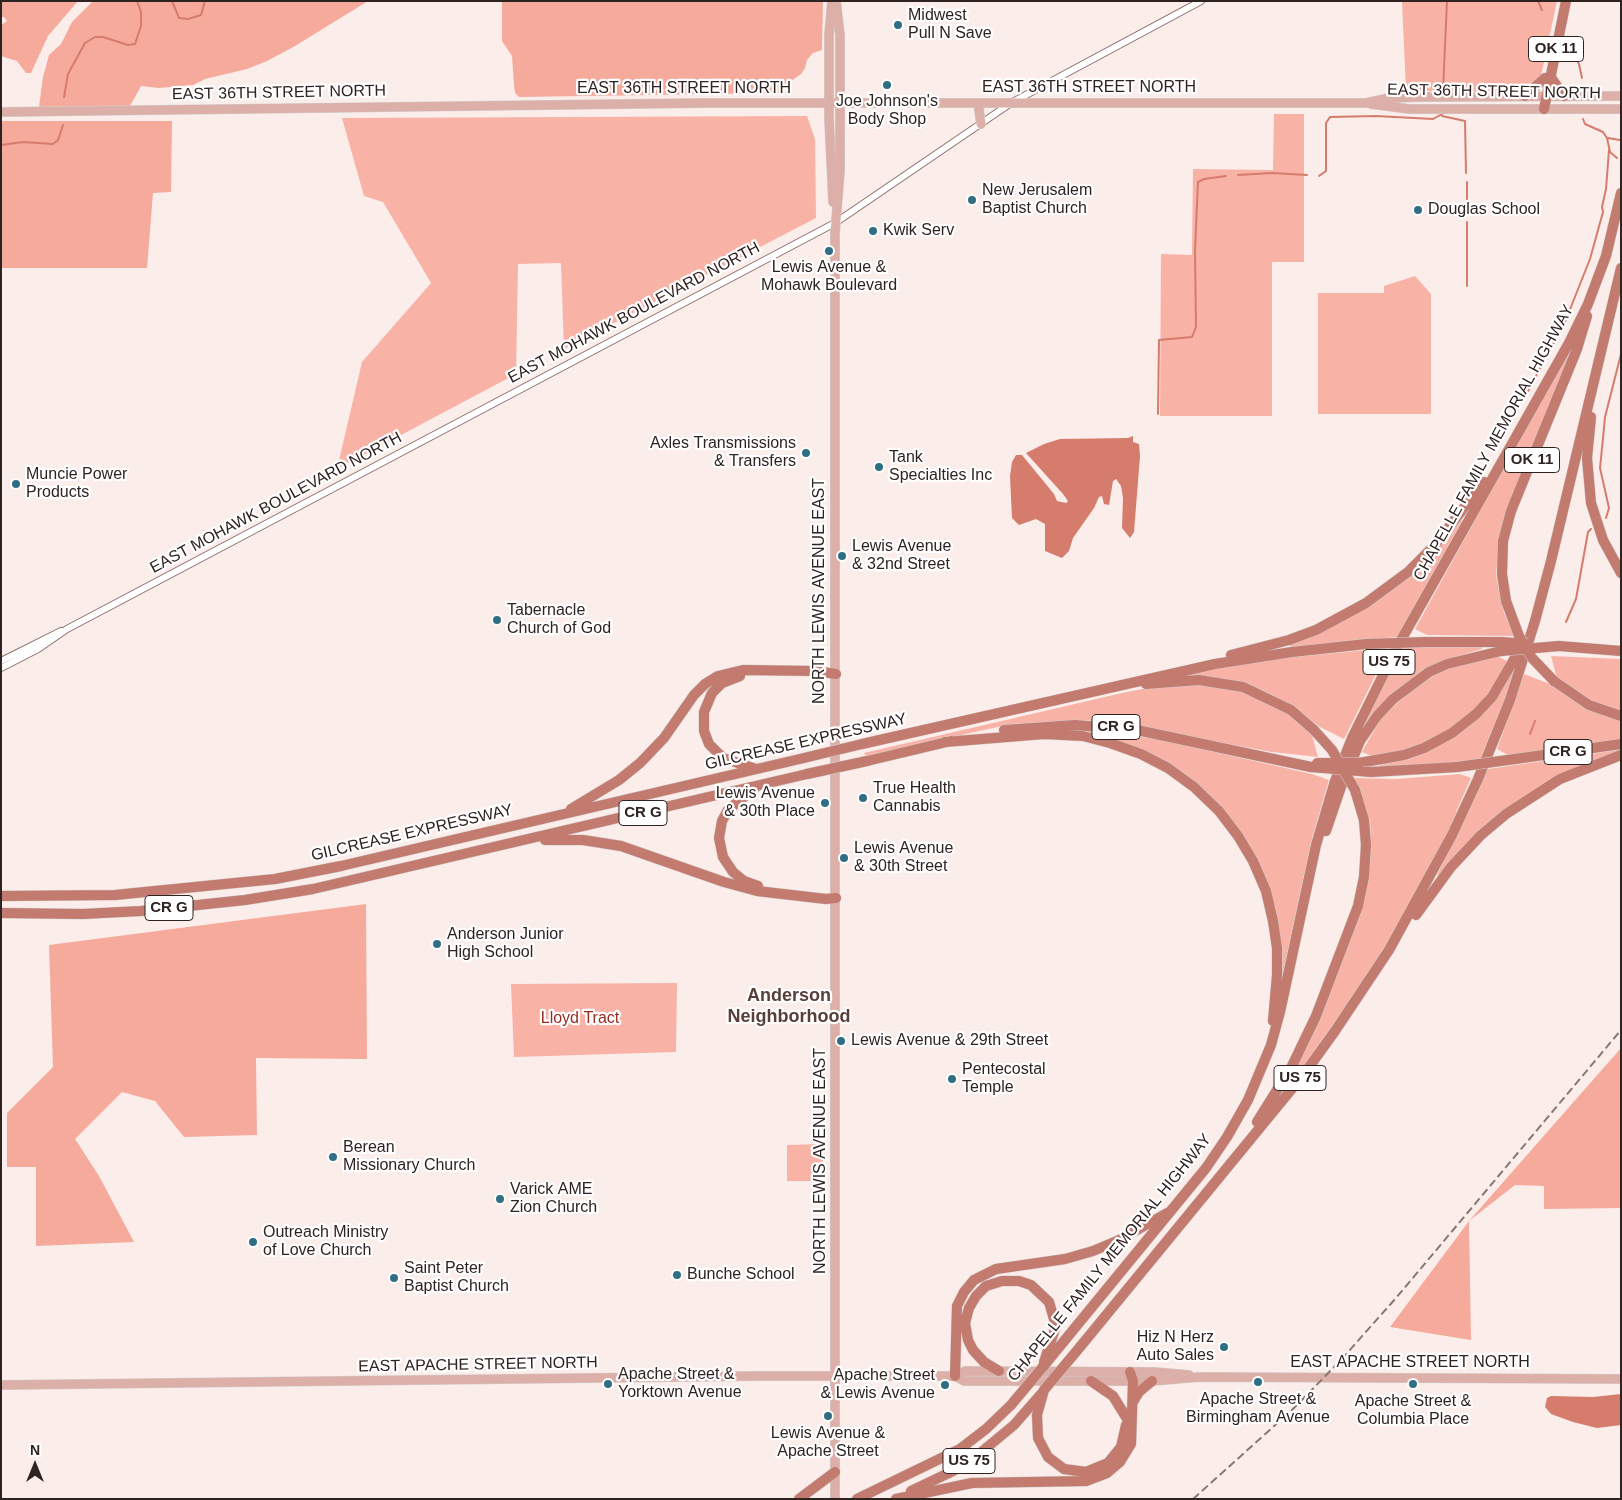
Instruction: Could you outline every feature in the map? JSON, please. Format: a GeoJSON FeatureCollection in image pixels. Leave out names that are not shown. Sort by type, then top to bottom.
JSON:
{"type":"FeatureCollection","features":[{"type":"Feature","properties":{"kind":"highway"},"geometry":{"type":"LineString","coordinates":[[1526,96],[1548,77],[1560,1]]}},
{"type":"Feature","properties":{"kind":"highway","name":"OK 11"},"geometry":{"type":"LineString","coordinates":[[1542,109],[1566,1]]}},
{"type":"Feature","properties":{"kind":"highway"},"geometry":{"type":"LineString","coordinates":[[1548,77],[1564,96]]}},
{"type":"Feature","properties":{"kind":"highway","name":"CHAPELLE FAMILY MEMORIAL HIGHWAY"},"geometry":{"type":"LineString","coordinates":[[857,1499],[960,1449],[986,1429],[1011,1405],[1042,1368],[1054,1347],[1206,1168],[1231,1131],[1248,1100],[1271,1045],[1324,813],[1352,738],[1396,649],[1569,343],[1588,304],[1606,256],[1621,193]]}},
{"type":"Feature","properties":{"kind":"highway","name":"OK 11"},"geometry":{"type":"LineString","coordinates":[[1606,256],[1577,349],[1511,511],[1503,541],[1502,574],[1506,601],[1519,636],[1532,658],[1554,681],[1590,705],[1621,716]]}},
{"type":"Feature","properties":{"kind":"highway","name":"CHAPELLE FAMILY MEMORIAL HIGHWAY"},"geometry":{"type":"LineString","coordinates":[[895,1499],[965,1463],[1004,1434],[1035,1406],[1044,1390],[1304,1074],[1362,991],[1418,900],[1471,794],[1510,700],[1535,621],[1621,268]]}},
{"type":"Feature","properties":{"kind":"highway"},"geometry":{"type":"LineString","coordinates":[[1597,369],[1588,450],[1588,480],[1599,531],[1621,573]]}},
{"type":"Feature","properties":{"kind":"highway"},"geometry":{"type":"LineString","coordinates":[[1119,684],[1288,640],[1316,630],[1351,613],[1408,572],[1435,545],[1510,447]]}},
{"type":"Feature","properties":{"kind":"highway"},"geometry":{"type":"LineString","coordinates":[[1311,765],[1376,761],[1404,755],[1433,744],[1452,733],[1476,714],[1499,687],[1535,621]]}},
{"type":"Feature","properties":{"kind":"highway","name":"GILCREASE EXPRESSWAY"},"geometry":{"type":"LineString","coordinates":[[1,896],[124,894],[275,879],[341,866],[757,770],[1119,684],[1241,659],[1366,644],[1426,642],[1481,641],[1621,651]]}},
{"type":"Feature","properties":{"kind":"highway"},"geometry":{"type":"LineString","coordinates":[[1306,893],[1341,787],[1360,741],[1377,716],[1393,699],[1429,672],[1447,664],[1487,653],[1559,646]]}},
{"type":"Feature","properties":{"kind":"highway"},"geometry":{"type":"LineString","coordinates":[[564,814],[619,780],[640,763],[664,738],[694,695],[705,684],[718,676],[743,670],[815,671],[836,674]]}},
{"type":"Feature","properties":{"kind":"highway"},"geometry":{"type":"LineString","coordinates":[[757,770],[724,758],[709,744],[704,731],[703,718],[705,705],[712,693],[722,683],[740,676],[836,674]]}},
{"type":"Feature","properties":{"kind":"highway"},"geometry":{"type":"LineString","coordinates":[[1087,692],[1180,680],[1220,682],[1243,687],[1291,710],[1314,730],[1340,761],[1355,790],[1364,820],[1366,844],[1364,877],[1358,906],[1306,1040],[1292,1066],[1232,1162]]}},
{"type":"Feature","properties":{"kind":"highway","name":"GILCREASE EXPRESSWAY"},"geometry":{"type":"LineString","coordinates":[[1,913],[73,914],[141,911],[245,900],[335,884],[945,742],[1022,728],[1094,725],[1158,733],[1284,762],[1311,765]]}},
{"type":"Feature","properties":{"kind":"highway"},"geometry":{"type":"LineString","coordinates":[[945,742],[1044,734],[1090,738],[1124,747],[1156,761],[1200,792],[1219,811],[1238,836],[1253,861],[1266,891],[1273,921],[1278,962],[1271,1045]]}},
{"type":"Feature","properties":{"kind":"highway","name":"CR G"},"geometry":{"type":"LineString","coordinates":[[1311,765],[1371,772],[1457,767],[1621,744]]}},
{"type":"Feature","properties":{"kind":"highway"},"geometry":{"type":"LineString","coordinates":[[1362,991],[1441,880],[1481,835],[1506,814],[1542,789],[1585,767],[1621,755]]}},
{"type":"Feature","properties":{"kind":"highway"},"geometry":{"type":"LineString","coordinates":[[759,785],[735,803],[722,821],[720,848],[729,867],[744,880],[762,887],[836,898]]}},
{"type":"Feature","properties":{"kind":"highway"},"geometry":{"type":"LineString","coordinates":[[526,839],[583,840],[606,843],[638,850],[740,888],[826,899],[836,898]]}},
{"type":"Feature","properties":{"kind":"highway"},"geometry":{"type":"LineString","coordinates":[[955,1376],[957,1306],[964,1292],[974,1280],[996,1269],[1065,1259],[1093,1251],[1119,1240],[1172,1210]]}},
{"type":"Feature","properties":{"kind":"highway"},"geometry":{"type":"LineString","coordinates":[[999,1371],[976,1355],[970,1345],[966,1330],[966,1318],[971,1304],[979,1293],[991,1284],[1002,1281],[1019,1281],[1032,1285],[1041,1293],[1049,1302],[1054,1319],[1054,1347]]}},
{"type":"Feature","properties":{"kind":"highway"},"geometry":{"type":"LineString","coordinates":[[895,1499],[985,1482],[1078,1481],[1098,1478],[1117,1465],[1129,1448],[1132,1434],[1132,1403],[1129,1378]]}},
{"type":"Feature","properties":{"kind":"highway"},"geometry":{"type":"LineString","coordinates":[[1035,1406],[1037,1432],[1042,1448],[1057,1465],[1076,1472],[1100,1468],[1115,1456],[1124,1442],[1129,1378]]}},
{"type":"Feature","properties":{"kind":"highway"},"geometry":{"type":"LineString","coordinates":[[1091,1381],[1113,1396],[1126,1417]]}},
{"type":"Feature","properties":{"kind":"highway"},"geometry":{"type":"LineString","coordinates":[[1132,1403],[1139,1392],[1152,1381]]}},
{"type":"Feature","properties":{"kind":"highway"},"geometry":{"type":"LineString","coordinates":[[800,1499],[835,1472]]}},
{"type":"Feature","properties":{"kind":"main road","name":"NORTH LEWIS AVENUE EAST"},"geometry":{"type":"LineString","coordinates":[[832,1],[829,34],[829,103],[830,171],[835,223],[835,1499]]}},
{"type":"Feature","properties":{"kind":"main road","name":"NORTH LEWIS AVENUE EAST"},"geometry":{"type":"LineString","coordinates":[[835,223],[840,171],[840,35],[836,1]]}},
{"type":"Feature","properties":{"kind":"main road","name":"EAST 36TH STREET NORTH"},"geometry":{"type":"LineString","coordinates":[[1366,103],[1406,97],[1620,96]]}},
{"type":"Feature","properties":{"kind":"main road","name":"EAST 36TH STREET NORTH"},"geometry":{"type":"LineString","coordinates":[[1,112],[829,103],[1366,103],[1409,108],[1619,109]]}},
{"type":"Feature","properties":{"kind":"main road"},"geometry":{"type":"LineString","coordinates":[[978,103],[980,124]]}},
{"type":"Feature","properties":{"kind":"main road","name":"EAST APACHE STREET NORTH"},"geometry":{"type":"LineString","coordinates":[[1,1385],[955,1376],[965,1371],[999,1371],[1152,1381],[1199,1377],[1621,1379]]}},
{"type":"Feature","properties":{"kind":"main road","name":"EAST APACHE STREET NORTH"},"geometry":{"type":"LineString","coordinates":[[955,1376],[964,1381],[1091,1381],[1171,1372],[1199,1377]]}},
{"type":"Feature","properties":{"kind":"street","name":"EAST MOHAWK BOULEVARD NORTH"},"geometry":{"type":"LineString","coordinates":[[1,668],[38,649],[67,629],[835,223],[1011,103],[1201,1]]}},
{"type":"Feature","properties":{"kind":"street","name":"EAST MOHAWK BOULEVARD NORTH"},"geometry":{"type":"LineString","coordinates":[[1,661],[52,634],[67,629]]}},
{"type":"Feature","properties":{"kind":"green space"},"geometry":{"type":"Polygon","coordinates":[[[1402,1],[1557,1],[1541,76],[1530,88],[1521,92],[1406,91],[1402,1]]]}},
{"type":"Feature","properties":{"kind":"green space"},"geometry":{"type":"Polygon","coordinates":[[[1274,114],[1304,114],[1304,262],[1272,262],[1272,416],[1160,416],[1161,254],[1192,255],[1193,169],[1273,170],[1274,114]]]}},
{"type":"Feature","properties":{"kind":"green space"},"geometry":{"type":"Polygon","coordinates":[[[807,116],[815,139],[816,218],[564,349],[561,263],[518,264],[516,374],[337,469],[362,362],[431,283],[383,202],[364,196],[342,118],[807,116]]]}},
{"type":"Feature","properties":{"kind":"green space"},"geometry":{"type":"Polygon","coordinates":[[[1415,276],[1431,294],[1431,414],[1318,414],[1318,293],[1384,293],[1384,286],[1415,276]]]}},
{"type":"Feature","properties":{"kind":"green space"},"geometry":{"type":"Polygon","coordinates":[[[1571,346],[1574,348],[1522,475],[1497,565],[1496,575],[1504,613],[1514,636],[1427,635],[1415,629],[1571,346]]]}},
{"type":"Feature","properties":{"kind":"green space"},"geometry":{"type":"Polygon","coordinates":[[[1460,519],[1462,521],[1397,637],[1291,647],[1290,642],[1374,602],[1460,519]]]}},
{"type":"Feature","properties":{"kind":"green space"},"geometry":{"type":"Polygon","coordinates":[[[1404,646],[1481,646],[1482,649],[1442,661],[1402,686],[1383,704],[1362,732],[1359,730],[1404,646]]]}},
{"type":"Feature","properties":{"kind":"green space"},"geometry":{"type":"Polygon","coordinates":[[[1377,649],[1386,654],[1344,739],[1320,727],[1291,705],[1259,689],[1237,682],[1181,677],[1252,661],[1377,649]]]}},
{"type":"Feature","properties":{"kind":"green space"},"geometry":{"type":"Polygon","coordinates":[[[1510,656],[1490,694],[1454,728],[1416,749],[1375,757],[1362,752],[1381,718],[1417,685],[1446,669],[1489,657],[1499,657],[1507,661],[1510,656]]]}},
{"type":"Feature","properties":{"kind":"green space"},"geometry":{"type":"Polygon","coordinates":[[[1551,656],[1621,659],[1621,712],[1589,700],[1557,678],[1551,656]]]}},
{"type":"Feature","properties":{"kind":"green space"},"geometry":{"type":"Polygon","coordinates":[[[1512,671],[1515,673],[1480,759],[1380,767],[1380,765],[1402,760],[1453,737],[1512,671]]]}},
{"type":"Feature","properties":{"kind":"green space"},"geometry":{"type":"Polygon","coordinates":[[[1524,674],[1550,684],[1582,706],[1621,720],[1621,741],[1508,755],[1497,749],[1524,674]]]}},
{"type":"Feature","properties":{"kind":"green space"},"geometry":{"type":"Polygon","coordinates":[[[1195,683],[1243,691],[1288,713],[1312,735],[1318,757],[1272,752],[1119,724],[1084,720],[1011,724],[866,756],[864,753],[1122,693],[1168,684],[1195,683]]]}},
{"type":"Feature","properties":{"kind":"green space"},"geometry":{"type":"Polygon","coordinates":[[[1083,730],[1157,739],[1312,774],[1329,780],[1312,838],[1282,977],[1280,977],[1280,949],[1253,854],[1182,774],[1083,733],[1083,730]]]}},
{"type":"Feature","properties":{"kind":"green space"},"geometry":{"type":"Polygon","coordinates":[[[1618,750],[1618,753],[1538,788],[1439,878],[1437,875],[1488,769],[1618,750]]]}},
{"type":"Feature","properties":{"kind":"green space"},"geometry":{"type":"Polygon","coordinates":[[[1460,774],[1471,778],[1456,812],[1458,814],[1427,875],[1373,968],[1301,1069],[1297,1064],[1317,1025],[1365,899],[1371,853],[1370,819],[1354,778],[1397,779],[1460,774]]]}},
{"type":"Feature","properties":{"kind":"green space","name":"Lloyd Tract"},"geometry":{"type":"Polygon","coordinates":[[[677,983],[676,1052],[514,1057],[511,984],[677,983]]]}},
{"type":"Feature","properties":{"kind":"green space"},"geometry":{"type":"Polygon","coordinates":[[[826,1144],[823,1154],[823,1181],[787,1181],[787,1145],[826,1144]]]}},
{"type":"Feature","properties":{"kind":"shaded area"},"geometry":{"type":"Polygon","coordinates":[[[1,1],[78,1],[48,36],[31,73],[26,73],[17,61],[1,56],[1,25],[7,21],[4,17],[1,17],[1,1]]]}},
{"type":"Feature","properties":{"kind":"shaded area"},"geometry":{"type":"Polygon","coordinates":[[[93,1],[368,1],[295,46],[247,69],[205,79],[193,85],[159,88],[141,86],[130,106],[39,107],[43,77],[49,55],[61,44],[72,22],[93,1]]]}},
{"type":"Feature","properties":{"kind":"shaded area"},"geometry":{"type":"Polygon","coordinates":[[[502,1],[823,1],[822,50],[813,53],[807,60],[801,74],[784,86],[780,93],[519,97],[515,93],[512,56],[502,41],[502,1]]]}},
{"type":"Feature","properties":{"kind":"shaded area"},"geometry":{"type":"Polygon","coordinates":[[[1,121],[172,121],[171,192],[153,193],[147,268],[1,268],[1,121]]]}},
{"type":"Feature","properties":{"kind":"shaded area"},"geometry":{"type":"Polygon","coordinates":[[[1133,436],[1133,442],[1139,444],[1140,456],[1134,532],[1130,538],[1122,528],[1123,498],[1121,486],[1116,479],[1113,481],[1109,505],[1104,504],[1102,496],[1099,497],[1094,508],[1073,538],[1069,551],[1062,558],[1045,551],[1045,524],[1036,519],[1019,525],[1012,518],[1010,476],[1012,462],[1016,455],[1022,455],[1054,494],[1057,501],[1066,503],[1068,501],[1063,494],[1026,453],[1060,439],[1128,438],[1133,436]]]}},
{"type":"Feature","properties":{"kind":"shaded area"},"geometry":{"type":"Polygon","coordinates":[[[366,904],[367,1059],[256,1058],[257,1135],[184,1137],[155,1101],[122,1092],[75,1139],[99,1176],[134,1242],[36,1246],[36,1167],[7,1167],[7,1113],[53,1067],[49,945],[366,904]]]}},
{"type":"Feature","properties":{"kind":"shaded area"},"geometry":{"type":"Polygon","coordinates":[[[1621,1048],[1621,1208],[1544,1209],[1544,1186],[1515,1185],[1469,1221],[1621,1048]]]}},
{"type":"Feature","properties":{"kind":"shaded area"},"geometry":{"type":"Polygon","coordinates":[[[1469,1221],[1471,1340],[1390,1327],[1469,1221]]]}},
{"type":"Feature","properties":{"kind":"shaded area"},"geometry":{"type":"Polygon","coordinates":[[[1621,1394],[1621,1425],[1597,1428],[1551,1414],[1545,1407],[1547,1398],[1551,1396],[1593,1397],[1621,1394]]]}},
{"type":"Feature","properties":{"kind":"waterway"},"geometry":{"type":"LineString","coordinates":[[64,97],[68,74],[85,43],[95,37],[103,37],[128,45],[135,44],[141,26],[141,12],[137,1]]}},
{"type":"Feature","properties":{"kind":"waterway"},"geometry":{"type":"LineString","coordinates":[[172,1],[179,18],[188,19],[201,15],[205,1]]}},
{"type":"Feature","properties":{"kind":"waterway"},"geometry":{"type":"LineString","coordinates":[[1443,91],[1447,1]]}},
{"type":"Feature","properties":{"kind":"waterway"},"geometry":{"type":"LineString","coordinates":[[1538,1],[1542,10]]}},
{"type":"Feature","properties":{"kind":"waterway"},"geometry":{"type":"LineString","coordinates":[[1573,53],[1579,64],[1582,78]]}},
{"type":"Feature","properties":{"kind":"waterway"},"geometry":{"type":"LineString","coordinates":[[1319,176],[1326,171],[1326,123],[1330,117],[1376,116],[1433,119],[1442,114]]}},
{"type":"Feature","properties":{"kind":"waterway"},"geometry":{"type":"LineString","coordinates":[[1442,116],[1465,121],[1466,173]]}},
{"type":"Feature","properties":{"kind":"waterway"},"geometry":{"type":"LineString","coordinates":[[1583,119],[1585,124],[1603,132],[1607,138],[1610,152],[1617,158]]}},
{"type":"Feature","properties":{"kind":"waterway"},"geometry":{"type":"LineString","coordinates":[[1,145],[23,142],[53,144],[58,140],[63,125]]}},
{"type":"Feature","properties":{"kind":"waterway"},"geometry":{"type":"LineString","coordinates":[[1608,138],[1620,140]]}},
{"type":"Feature","properties":{"kind":"waterway"},"geometry":{"type":"LineString","coordinates":[[1528,391],[1565,322],[1590,259],[1603,212],[1609,150]]}},
{"type":"Feature","properties":{"kind":"waterway"},"geometry":{"type":"LineString","coordinates":[[1238,175],[1272,173],[1307,175]]}},
{"type":"Feature","properties":{"kind":"waterway"},"geometry":{"type":"LineString","coordinates":[[1158,414],[1159,340],[1192,337],[1196,327],[1195,251],[1198,182],[1204,179],[1226,176]]}},
{"type":"Feature","properties":{"kind":"waterway"},"geometry":{"type":"LineString","coordinates":[[1467,182],[1467,213]]}},
{"type":"Feature","properties":{"kind":"waterway"},"geometry":{"type":"LineString","coordinates":[[1467,222],[1467,286]]}},
{"type":"Feature","properties":{"kind":"waterway"},"geometry":{"type":"LineString","coordinates":[[1606,518],[1609,508],[1600,468],[1605,417],[1621,354]]}},
{"type":"Feature","properties":{"kind":"waterway"},"geometry":{"type":"LineString","coordinates":[[1566,622],[1576,599],[1588,532],[1591,529]]}},
{"type":"Feature","properties":{"kind":"waterway"},"geometry":{"type":"LineString","coordinates":[[1530,734],[1535,721]]}},
{"type":"Feature","properties":{"kind":"railway"},"geometry":{"type":"LineString","coordinates":[[1193,1499],[1292,1410],[1340,1361],[1396,1298],[1621,1030]]}},
{"type":"Feature","properties":{"kind":"place","name":"Midwest Pull N Save"},"geometry":{"type":"Point","coordinates":[898,25]}},
{"type":"Feature","properties":{"kind":"place","name":"Joe Johnson's Body Shop"},"geometry":{"type":"Point","coordinates":[887,85]}},
{"type":"Feature","properties":{"kind":"place","name":"New Jerusalem Baptist Church"},"geometry":{"type":"Point","coordinates":[972,200]}},
{"type":"Feature","properties":{"kind":"place","name":"Douglas School"},"geometry":{"type":"Point","coordinates":[1418,210]}},
{"type":"Feature","properties":{"kind":"place","name":"Kwik Serv"},"geometry":{"type":"Point","coordinates":[873,231]}},
{"type":"Feature","properties":{"kind":"place","name":"Lewis Avenue & Mohawk Boulevard"},"geometry":{"type":"Point","coordinates":[829,251]}},
{"type":"Feature","properties":{"kind":"place","name":"Axles Transmissions & Transfers"},"geometry":{"type":"Point","coordinates":[806,453]}},
{"type":"Feature","properties":{"kind":"place","name":"Tank Specialties Inc"},"geometry":{"type":"Point","coordinates":[879,467]}},
{"type":"Feature","properties":{"kind":"place","name":"Muncie Power Products"},"geometry":{"type":"Point","coordinates":[16,484]}},
{"type":"Feature","properties":{"kind":"place","name":"Lewis Avenue & 32nd Street"},"geometry":{"type":"Point","coordinates":[842,556]}},
{"type":"Feature","properties":{"kind":"place","name":"Tabernacle Church of God"},"geometry":{"type":"Point","coordinates":[497,620]}},
{"type":"Feature","properties":{"kind":"place","name":"True Health Cannabis"},"geometry":{"type":"Point","coordinates":[863,798]}},
{"type":"Feature","properties":{"kind":"place","name":"Lewis Avenue & 30th Place"},"geometry":{"type":"Point","coordinates":[825,803]}},
{"type":"Feature","properties":{"kind":"place","name":"Lewis Avenue & 30th Street"},"geometry":{"type":"Point","coordinates":[844,858]}},
{"type":"Feature","properties":{"kind":"place","name":"Anderson Junior High School"},"geometry":{"type":"Point","coordinates":[437,944]}},
{"type":"Feature","properties":{"kind":"place","name":"Lewis Avenue & 29th Street"},"geometry":{"type":"Point","coordinates":[841,1041]}},
{"type":"Feature","properties":{"kind":"place","name":"Pentecostal Temple"},"geometry":{"type":"Point","coordinates":[952,1079]}},
{"type":"Feature","properties":{"kind":"place","name":"Berean Missionary Church"},"geometry":{"type":"Point","coordinates":[333,1157]}},
{"type":"Feature","properties":{"kind":"place","name":"Varick AME Zion Church"},"geometry":{"type":"Point","coordinates":[500,1199]}},
{"type":"Feature","properties":{"kind":"place","name":"Outreach Ministry of Love Church"},"geometry":{"type":"Point","coordinates":[253,1242]}},
{"type":"Feature","properties":{"kind":"place","name":"Bunche School"},"geometry":{"type":"Point","coordinates":[677,1275]}},
{"type":"Feature","properties":{"kind":"place","name":"Saint Peter Baptist Church"},"geometry":{"type":"Point","coordinates":[394,1278]}},
{"type":"Feature","properties":{"kind":"place","name":"Hiz N Herz Auto Sales"},"geometry":{"type":"Point","coordinates":[1224,1347]}},
{"type":"Feature","properties":{"kind":"place","name":"Apache Street & Birmingham Avenue"},"geometry":{"type":"Point","coordinates":[1258,1382]}},
{"type":"Feature","properties":{"kind":"place","name":"Apache Street & Yorktown Avenue"},"geometry":{"type":"Point","coordinates":[608,1384]}},
{"type":"Feature","properties":{"kind":"place","name":"Apache Street & Columbia Place"},"geometry":{"type":"Point","coordinates":[1413,1384]}},
{"type":"Feature","properties":{"kind":"place","name":"Apache Street & Lewis Avenue"},"geometry":{"type":"Point","coordinates":[945,1385]}},
{"type":"Feature","properties":{"kind":"place","name":"Lewis Avenue & Apache Street"},"geometry":{"type":"Point","coordinates":[828,1416]}},
{"type":"Feature","properties":{"kind":"district","name":"Anderson Neighborhood"},"geometry":{"type":"Point","coordinates":[789,1006]}}]}
